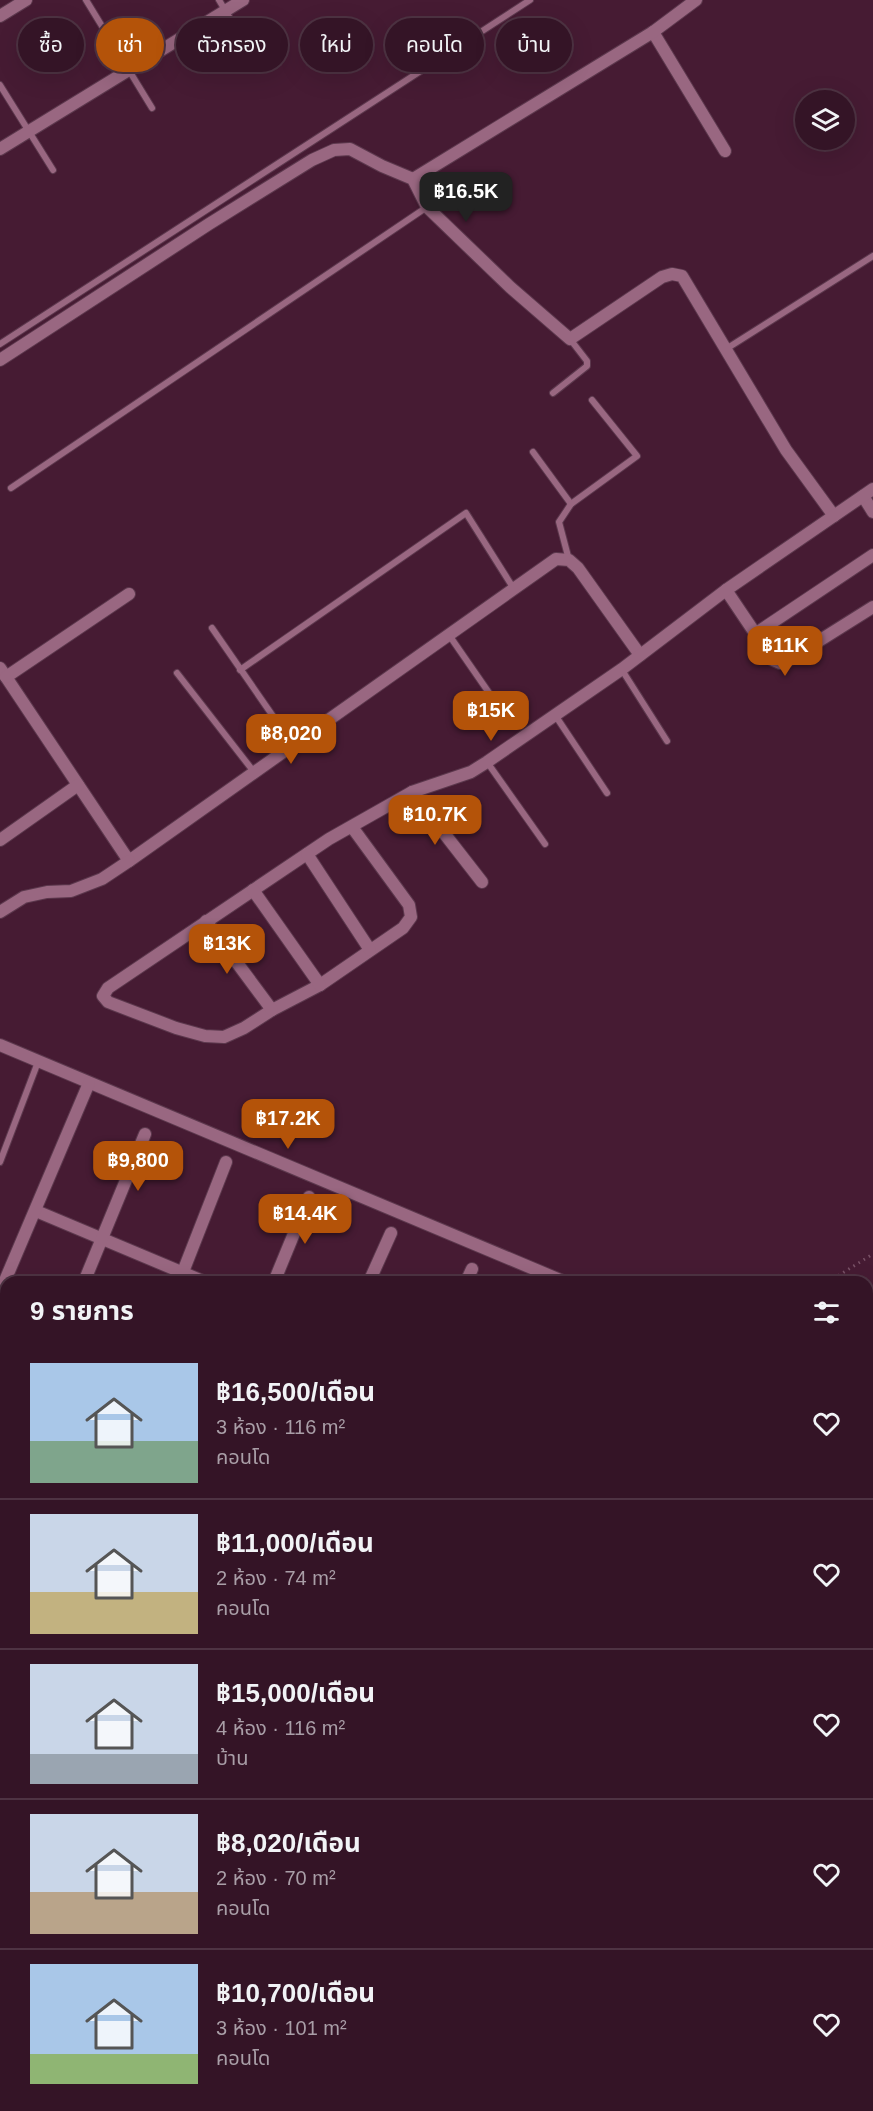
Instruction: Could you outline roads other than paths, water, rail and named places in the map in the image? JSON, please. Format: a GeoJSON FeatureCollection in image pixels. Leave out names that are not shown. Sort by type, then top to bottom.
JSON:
{"type":"FeatureCollection","features":[{"type":"Feature","properties":{"kind":"street"},"geometry":{"type":"LineString","coordinates":[[0,16],[26,0]]}},
{"type":"Feature","properties":{"kind":"street"},"geometry":{"type":"LineString","coordinates":[[164,46],[222,5],[243,0]]}},
{"type":"Feature","properties":{"kind":"street"},"geometry":{"type":"LineString","coordinates":[[412,179],[653,32],[696,0]]}},
{"type":"Feature","properties":{"kind":"street"},"geometry":{"type":"LineString","coordinates":[[653,32],[724,151]]}},
{"type":"Feature","properties":{"kind":"street"},"geometry":{"type":"LineString","coordinates":[[0,149],[126,72]]}},
{"type":"Feature","properties":{"kind":"street"},"geometry":{"type":"LineString","coordinates":[[0,360],[312,160],[334,150],[350,149],[412,179],[426,207],[510,287],[570,339],[662,277],[672,274],[682,276],[786,450],[834,516]]}},
{"type":"Feature","properties":{"kind":"street"},"geometry":{"type":"LineString","coordinates":[[352,826],[409,905],[411,917],[404,928],[320,984],[224,1037],[205,1036],[176,1028],[108,1002],[104,996],[108,988],[206,921],[261,887],[307,854],[352,826],[412,792],[471,772],[487,762],[622,669],[726,590],[868,493],[873,512]]}},
{"type":"Feature","properties":{"kind":"street"},"geometry":{"type":"LineString","coordinates":[[755,634],[873,555]]}},
{"type":"Feature","properties":{"kind":"street"},"geometry":{"type":"LineString","coordinates":[[0,912],[24,897],[47,892],[71,891],[102,879],[556,559],[568,560],[578,568],[640,655]]}},
{"type":"Feature","properties":{"kind":"street"},"geometry":{"type":"LineString","coordinates":[[726,590],[773,660],[780,663],[787,661],[873,607]]}},
{"type":"Feature","properties":{"kind":"street"},"geometry":{"type":"LineString","coordinates":[[0,693],[6,677],[129,594]]}},
{"type":"Feature","properties":{"kind":"street"},"geometry":{"type":"LineString","coordinates":[[6,677],[129,861]]}},
{"type":"Feature","properties":{"kind":"street"},"geometry":{"type":"LineString","coordinates":[[0,840],[78,785]]}},
{"type":"Feature","properties":{"kind":"street"},"geometry":{"type":"LineString","coordinates":[[412,792],[482,882]]}},
{"type":"Feature","properties":{"kind":"street"},"geometry":{"type":"LineString","coordinates":[[307,854],[370,950]]}},
{"type":"Feature","properties":{"kind":"street"},"geometry":{"type":"LineString","coordinates":[[253,890],[320,984]]}},
{"type":"Feature","properties":{"kind":"street"},"geometry":{"type":"LineString","coordinates":[[206,921],[272,1011]]}},
{"type":"Feature","properties":{"kind":"street"},"geometry":{"type":"LineString","coordinates":[[0,1045],[551,1276]]}},
{"type":"Feature","properties":{"kind":"street"},"geometry":{"type":"LineString","coordinates":[[8,1276],[90,1083]]}},
{"type":"Feature","properties":{"kind":"street"},"geometry":{"type":"LineString","coordinates":[[87,1276],[145,1134]]}},
{"type":"Feature","properties":{"kind":"street"},"geometry":{"type":"LineString","coordinates":[[182,1276],[226,1162]]}},
{"type":"Feature","properties":{"kind":"street"},"geometry":{"type":"LineString","coordinates":[[276,1276],[309,1197]]}},
{"type":"Feature","properties":{"kind":"street"},"geometry":{"type":"LineString","coordinates":[[36,1211],[177,1276]]}},
{"type":"Feature","properties":{"kind":"street"},"geometry":{"type":"LineString","coordinates":[[372,1276],[391,1233]]}},
{"type":"Feature","properties":{"kind":"street"},"geometry":{"type":"LineString","coordinates":[[469,1276],[472,1269]]}},
{"type":"Feature","properties":{"kind":"lane"},"geometry":{"type":"LineString","coordinates":[[86,0],[97,18]]}},
{"type":"Feature","properties":{"kind":"lane"},"geometry":{"type":"LineString","coordinates":[[0,344],[530,0]]}},
{"type":"Feature","properties":{"kind":"lane"},"geometry":{"type":"LineString","coordinates":[[222,5],[230,18]]}},
{"type":"Feature","properties":{"kind":"lane"},"geometry":{"type":"LineString","coordinates":[[130,72],[152,108]]}},
{"type":"Feature","properties":{"kind":"lane"},"geometry":{"type":"LineString","coordinates":[[0,85],[53,170]]}},
{"type":"Feature","properties":{"kind":"lane"},"geometry":{"type":"LineString","coordinates":[[11,488],[426,207]]}},
{"type":"Feature","properties":{"kind":"lane"},"geometry":{"type":"LineString","coordinates":[[726,349],[873,256]]}},
{"type":"Feature","properties":{"kind":"lane"},"geometry":{"type":"LineString","coordinates":[[553,393],[587,366],[582,353],[570,339]]}},
{"type":"Feature","properties":{"kind":"lane"},"geometry":{"type":"LineString","coordinates":[[568,560],[559,522],[571,504],[637,456],[592,400]]}},
{"type":"Feature","properties":{"kind":"lane"},"geometry":{"type":"LineString","coordinates":[[533,452],[571,504]]}},
{"type":"Feature","properties":{"kind":"lane"},"geometry":{"type":"LineString","coordinates":[[240,670],[466,513],[514,589]]}},
{"type":"Feature","properties":{"kind":"lane"},"geometry":{"type":"LineString","coordinates":[[212,628],[293,745]]}},
{"type":"Feature","properties":{"kind":"lane"},"geometry":{"type":"LineString","coordinates":[[449,634],[494,700]]}},
{"type":"Feature","properties":{"kind":"lane"},"geometry":{"type":"LineString","coordinates":[[622,669],[667,741]]}},
{"type":"Feature","properties":{"kind":"lane"},"geometry":{"type":"LineString","coordinates":[[177,673],[254,773]]}},
{"type":"Feature","properties":{"kind":"lane"},"geometry":{"type":"LineString","coordinates":[[555,715],[607,793]]}},
{"type":"Feature","properties":{"kind":"lane"},"geometry":{"type":"LineString","coordinates":[[487,762],[546,844]]}},
{"type":"Feature","properties":{"kind":"lane"},"geometry":{"type":"LineString","coordinates":[[0,1162],[38,1062]]}}]}
